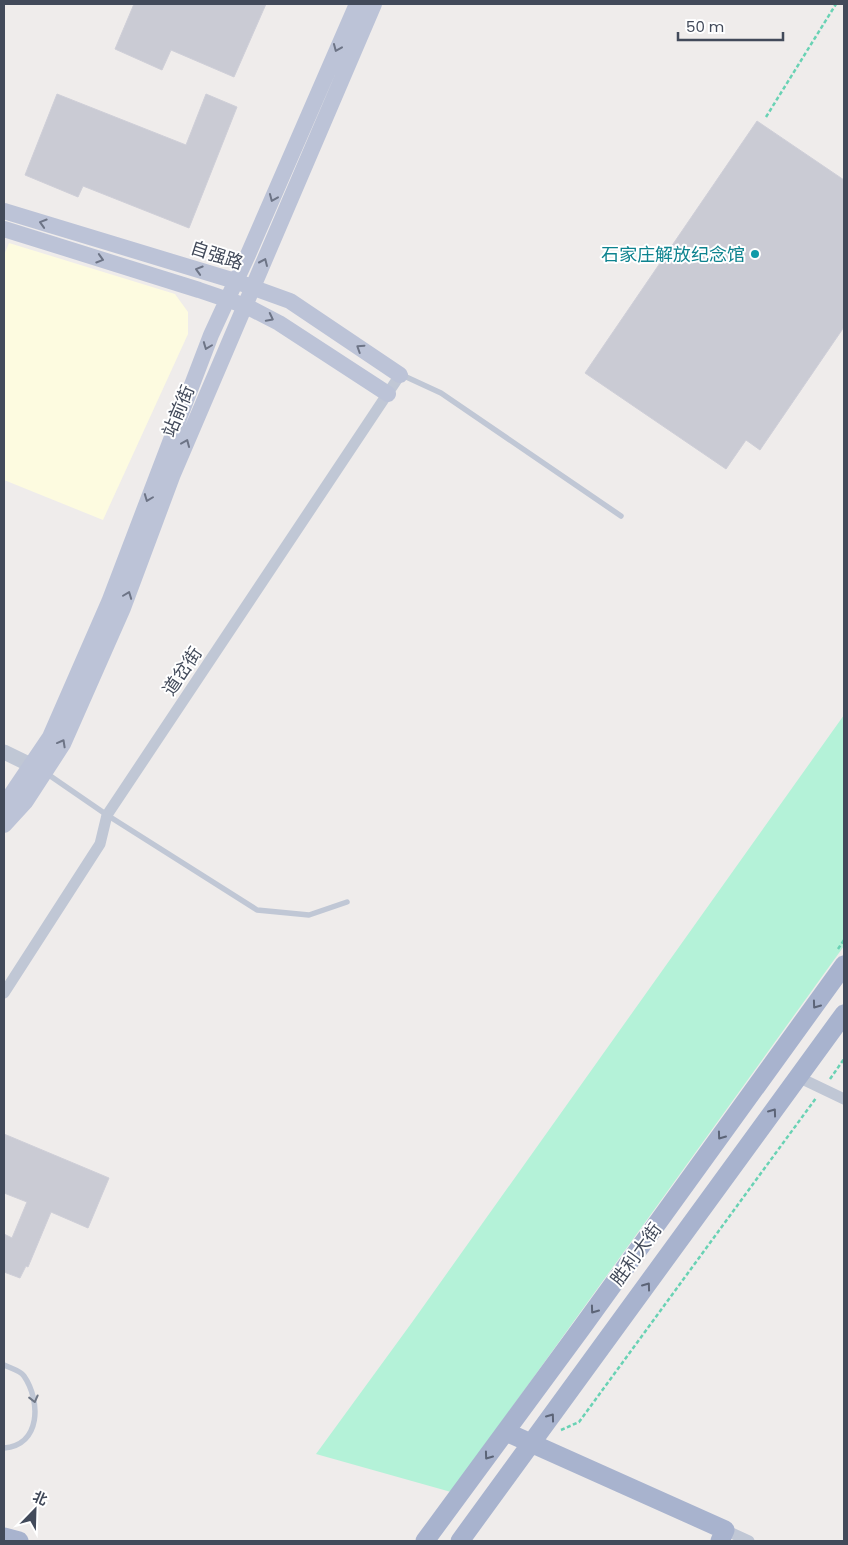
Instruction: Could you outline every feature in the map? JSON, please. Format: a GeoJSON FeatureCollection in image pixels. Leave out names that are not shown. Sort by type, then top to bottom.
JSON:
{"type":"FeatureCollection","features":[{"type":"Feature","properties":{"kind":"main road","name":"站前街"},"geometry":{"type":"LineString","coordinates":[[4,826],[26,801],[50,737],[109,602],[226,300],[247,257],[357,4]]}},
{"type":"Feature","properties":{"kind":"main road","name":"站前街"},"geometry":{"type":"LineString","coordinates":[[4,805],[63,744],[123,608],[173,474],[374,4]]}},
{"type":"Feature","properties":{"kind":"main road","name":"自强路"},"geometry":{"type":"LineString","coordinates":[[4,211],[235,281],[290,301],[400,375]]}},
{"type":"Feature","properties":{"kind":"main road"},"geometry":{"type":"LineString","coordinates":[[4,228],[246,306],[280,323],[388,394]]}},
{"type":"Feature","properties":{"kind":"main road","name":"胜利大街"},"geometry":{"type":"LineString","coordinates":[[425,1541],[844,965]]}},
{"type":"Feature","properties":{"kind":"main road","name":"胜利大街"},"geometry":{"type":"LineString","coordinates":[[460,1541],[844,1014]]}},
{"type":"Feature","properties":{"kind":"main road"},"geometry":{"type":"LineString","coordinates":[[506,1432],[722,1536]]}},
{"type":"Feature","properties":{"kind":"main road"},"geometry":{"type":"LineString","coordinates":[[4,1536],[18,1541]]}},
{"type":"Feature","properties":{"kind":"street","name":"道岔街"},"geometry":{"type":"LineString","coordinates":[[4,992],[100,844],[107,815],[400,375]]}},
{"type":"Feature","properties":{"kind":"street"},"geometry":{"type":"LineString","coordinates":[[4,752],[38,769]]}},
{"type":"Feature","properties":{"kind":"street"},"geometry":{"type":"LineString","coordinates":[[798,1078],[844,1099]]}},
{"type":"Feature","properties":{"kind":"street"},"geometry":{"type":"LineString","coordinates":[[722,1536],[750,1541]]}},
{"type":"Feature","properties":{"kind":"lane"},"geometry":{"type":"LineString","coordinates":[[400,375],[441,393],[621,516]]}},
{"type":"Feature","properties":{"kind":"lane"},"geometry":{"type":"LineString","coordinates":[[38,769],[257,910],[309,915],[346,902]]}},
{"type":"Feature","properties":{"kind":"lane"},"geometry":{"type":"LineString","coordinates":[[4,1365],[23,1374],[32,1391],[36,1410],[35,1422],[29,1434],[20,1443],[4,1448]]}},
{"type":"Feature","properties":{"kind":"path"},"geometry":{"type":"LineString","coordinates":[[766,117],[836,4]]}},
{"type":"Feature","properties":{"kind":"path"},"geometry":{"type":"LineString","coordinates":[[556,1433],[579,1422],[844,1059]]}},
{"type":"Feature","properties":{"kind":"shaded area"},"geometry":{"type":"Polygon","coordinates":[[[9,243],[175,294],[188,312],[188,334],[103,520],[4,480],[4,255],[9,243]]]}},
{"type":"Feature","properties":{"kind":"green space"},"geometry":{"type":"Polygon","coordinates":[[[844,715],[844,946],[451,1492],[316,1454],[413,1321],[844,715]]]}},
{"type":"Feature","properties":{"kind":"building"},"geometry":{"type":"Polygon","coordinates":[[[134,4],[266,4],[234,77],[171,50],[162,70],[115,49],[134,4]]]}},
{"type":"Feature","properties":{"kind":"building"},"geometry":{"type":"Polygon","coordinates":[[[57,94],[186,145],[206,94],[237,107],[189,228],[83,186],[78,197],[25,175],[57,94]]]}},
{"type":"Feature","properties":{"kind":"building","name":"石家庄解放纪念馆"},"geometry":{"type":"Polygon","coordinates":[[[757,121],[844,180],[844,327],[760,450],[746,440],[726,469],[585,373],[757,121]]]}},
{"type":"Feature","properties":{"kind":"building"},"geometry":{"type":"Polygon","coordinates":[[[4,1134],[109,1178],[88,1228],[51,1212],[28,1267],[26,1266],[20,1278],[4,1272],[4,1234],[12,1238],[27,1202],[4,1193],[4,1134]]]}},
{"type":"Feature","properties":{"kind":"place","name":"石家庄解放纪念馆"},"geometry":{"type":"Point","coordinates":[755,254]}}]}
